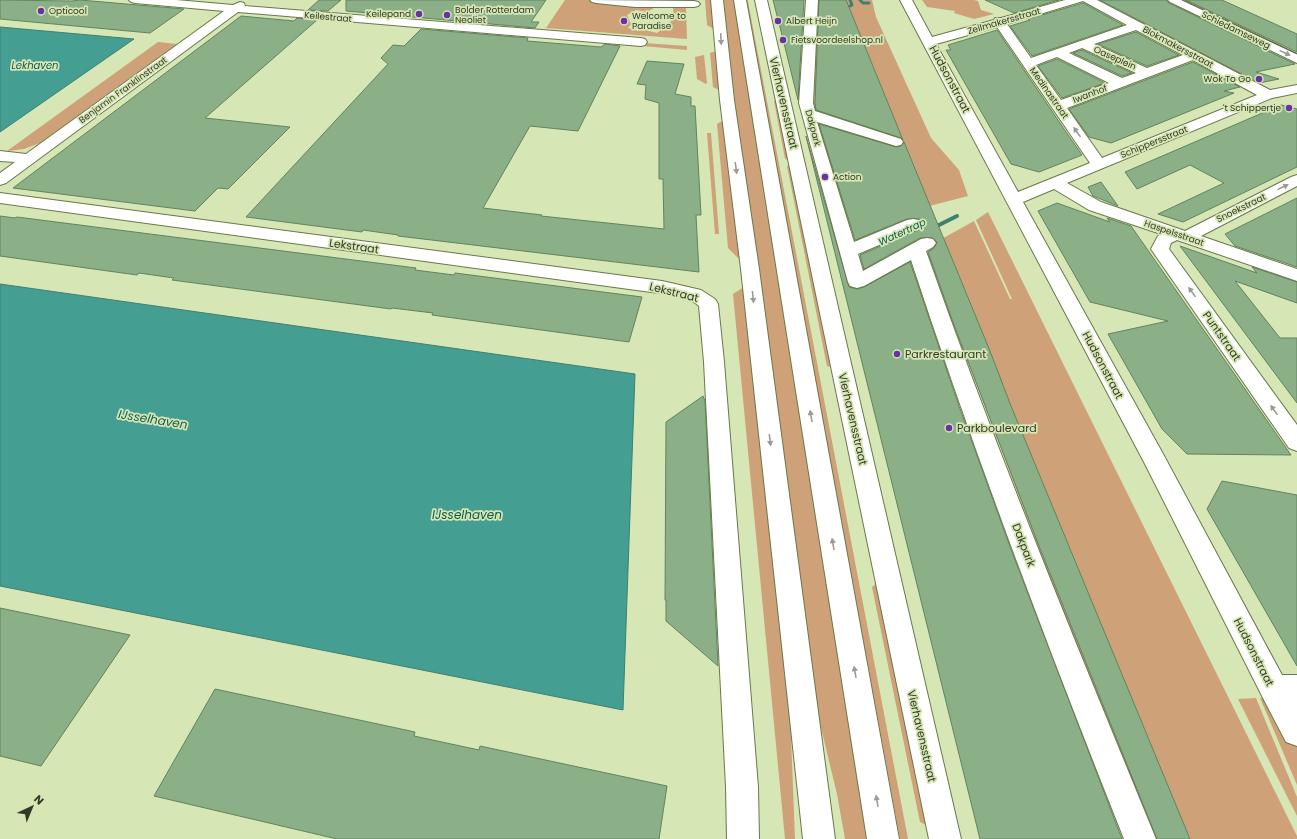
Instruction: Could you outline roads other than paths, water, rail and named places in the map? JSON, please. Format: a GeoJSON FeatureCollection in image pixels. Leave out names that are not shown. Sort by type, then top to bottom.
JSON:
{"type":"FeatureCollection","features":[{"type":"Feature","properties":{"kind":"street","name":"Keilestraat"},"geometry":{"type":"LineString","coordinates":[[135,0],[641,42]]}},
{"type":"Feature","properties":{"kind":"street","name":"Benjamin Franklinstraat"},"geometry":{"type":"LineString","coordinates":[[0,180],[246,0]]}},
{"type":"Feature","properties":{"kind":"street"},"geometry":{"type":"LineString","coordinates":[[596,0],[635,4],[694,4]]}},
{"type":"Feature","properties":{"kind":"street"},"geometry":{"type":"LineString","coordinates":[[717,0],[727,100],[750,269],[819,839]]}},
{"type":"Feature","properties":{"kind":"street","name":"Vierhavensstraat"},"geometry":{"type":"LineString","coordinates":[[740,0],[883,839]]}},
{"type":"Feature","properties":{"kind":"street","name":"Vierhavensstraat"},"geometry":{"type":"LineString","coordinates":[[760,0],[945,839]]}},
{"type":"Feature","properties":{"kind":"street","name":"Dakpark"},"geometry":{"type":"LineString","coordinates":[[812,0],[806,102],[808,114],[857,282],[922,246],[946,337],[1082,697],[1140,839]]}},
{"type":"Feature","properties":{"kind":"street","name":"Hudsonstraat"},"geometry":{"type":"LineString","coordinates":[[906,0],[1161,472],[1285,689],[1297,731]]}},
{"type":"Feature","properties":{"kind":"street","name":"Zeilmakersstraat"},"geometry":{"type":"LineString","coordinates":[[930,42],[1078,0]]}},
{"type":"Feature","properties":{"kind":"street","name":"Blokmakersstraat"},"geometry":{"type":"LineString","coordinates":[[1088,0],[1268,95]]}},
{"type":"Feature","properties":{"kind":"street","name":"Schiedamseweg"},"geometry":{"type":"LineString","coordinates":[[1174,0],[1297,59]]}},
{"type":"Feature","properties":{"kind":"street","name":"Schiedamseweg"},"geometry":{"type":"LineString","coordinates":[[1195,0],[1297,48]]}},
{"type":"Feature","properties":{"kind":"street","name":"Medinastraat"},"geometry":{"type":"LineString","coordinates":[[1000,21],[1099,164]]}},
{"type":"Feature","properties":{"kind":"street"},"geometry":{"type":"LineString","coordinates":[[1083,44],[1137,26]]}},
{"type":"Feature","properties":{"kind":"street","name":"Oaseplein"},"geometry":{"type":"LineString","coordinates":[[1028,63],[1083,44],[1147,73]]}},
{"type":"Feature","properties":{"kind":"street","name":"Oaseplein"},"geometry":{"type":"LineString","coordinates":[[1058,53],[1121,83],[1147,73]]}},
{"type":"Feature","properties":{"kind":"street"},"geometry":{"type":"LineString","coordinates":[[1147,73],[1193,56]]}},
{"type":"Feature","properties":{"kind":"street","name":"Iwanhof"},"geometry":{"type":"LineString","coordinates":[[1058,106],[1121,83]]}},
{"type":"Feature","properties":{"kind":"street","name":"Schippersstraat"},"geometry":{"type":"LineString","coordinates":[[1013,200],[1268,95],[1293,93]]}},
{"type":"Feature","properties":{"kind":"street"},"geometry":{"type":"LineString","coordinates":[[808,114],[896,142]]}},
{"type":"Feature","properties":{"kind":"street"},"geometry":{"type":"LineString","coordinates":[[0,156],[29,159]]}},
{"type":"Feature","properties":{"kind":"street","name":"Snoekstraat"},"geometry":{"type":"LineString","coordinates":[[1181,235],[1297,180]]}},
{"type":"Feature","properties":{"kind":"street","name":"Haspelsstraat"},"geometry":{"type":"LineString","coordinates":[[1056,183],[1096,206],[1297,275]]}},
{"type":"Feature","properties":{"kind":"street","name":"Lekstraat"},"geometry":{"type":"LineString","coordinates":[[0,198],[634,283],[695,295],[706,301],[708,304],[714,362],[742,787],[743,839]]}},
{"type":"Feature","properties":{"kind":"street"},"geometry":{"type":"LineString","coordinates":[[849,251],[913,224]]}},
{"type":"Feature","properties":{"kind":"street","name":"Puntstraat"},"geometry":{"type":"LineString","coordinates":[[1181,235],[1164,240],[1160,249],[1297,442]]}},
{"type":"Feature","properties":{"kind":"water","name":"Lekhaven"},"geometry":{"type":"Polygon","coordinates":[[[0,27],[134,39],[0,132],[0,27]]]}},
{"type":"Feature","properties":{"kind":"water","name":"IJsselhaven"},"geometry":{"type":"Polygon","coordinates":[[[0,284],[635,374],[623,710],[0,586],[0,284]]]}},
{"type":"Feature","properties":{"kind":"waterway"},"geometry":{"type":"LineString","coordinates":[[850,0],[852,5],[850,6]]}},
{"type":"Feature","properties":{"kind":"waterway"},"geometry":{"type":"LineString","coordinates":[[860,0],[863,3],[869,3]]}},
{"type":"Feature","properties":{"kind":"waterway","name":"Watertrap"},"geometry":{"type":"LineString","coordinates":[[933,228],[957,216]]}},
{"type":"Feature","properties":{"kind":"tram line"},"geometry":{"type":"LineString","coordinates":[[1182,0],[1297,54]]}},
{"type":"Feature","properties":{"kind":"place","name":"Opticool"},"geometry":{"type":"Point","coordinates":[41,11]}},
{"type":"Feature","properties":{"kind":"place","name":"Keilepand"},"geometry":{"type":"Point","coordinates":[419,14]}},
{"type":"Feature","properties":{"kind":"place","name":"Bolder Rotterdam Neoliet"},"geometry":{"type":"Point","coordinates":[447,15]}},
{"type":"Feature","properties":{"kind":"place","name":"Welcome to Paradise"},"geometry":{"type":"Point","coordinates":[624,21]}},
{"type":"Feature","properties":{"kind":"place","name":"Albert Heijn"},"geometry":{"type":"Point","coordinates":[778,21]}},
{"type":"Feature","properties":{"kind":"place","name":"Fietsvoordeelshop.nl"},"geometry":{"type":"Point","coordinates":[783,40]}},
{"type":"Feature","properties":{"kind":"place","name":"Wok To Go"},"geometry":{"type":"Point","coordinates":[1259,79]}},
{"type":"Feature","properties":{"kind":"place","name":"'t Schippertje"},"geometry":{"type":"Point","coordinates":[1289,108]}},
{"type":"Feature","properties":{"kind":"place","name":"Action"},"geometry":{"type":"Point","coordinates":[825,177]}},
{"type":"Feature","properties":{"kind":"place","name":"Parkrestaurant"},"geometry":{"type":"Point","coordinates":[897,354]}},
{"type":"Feature","properties":{"kind":"place","name":"Parkboulevard"},"geometry":{"type":"Point","coordinates":[949,428]}}]}
